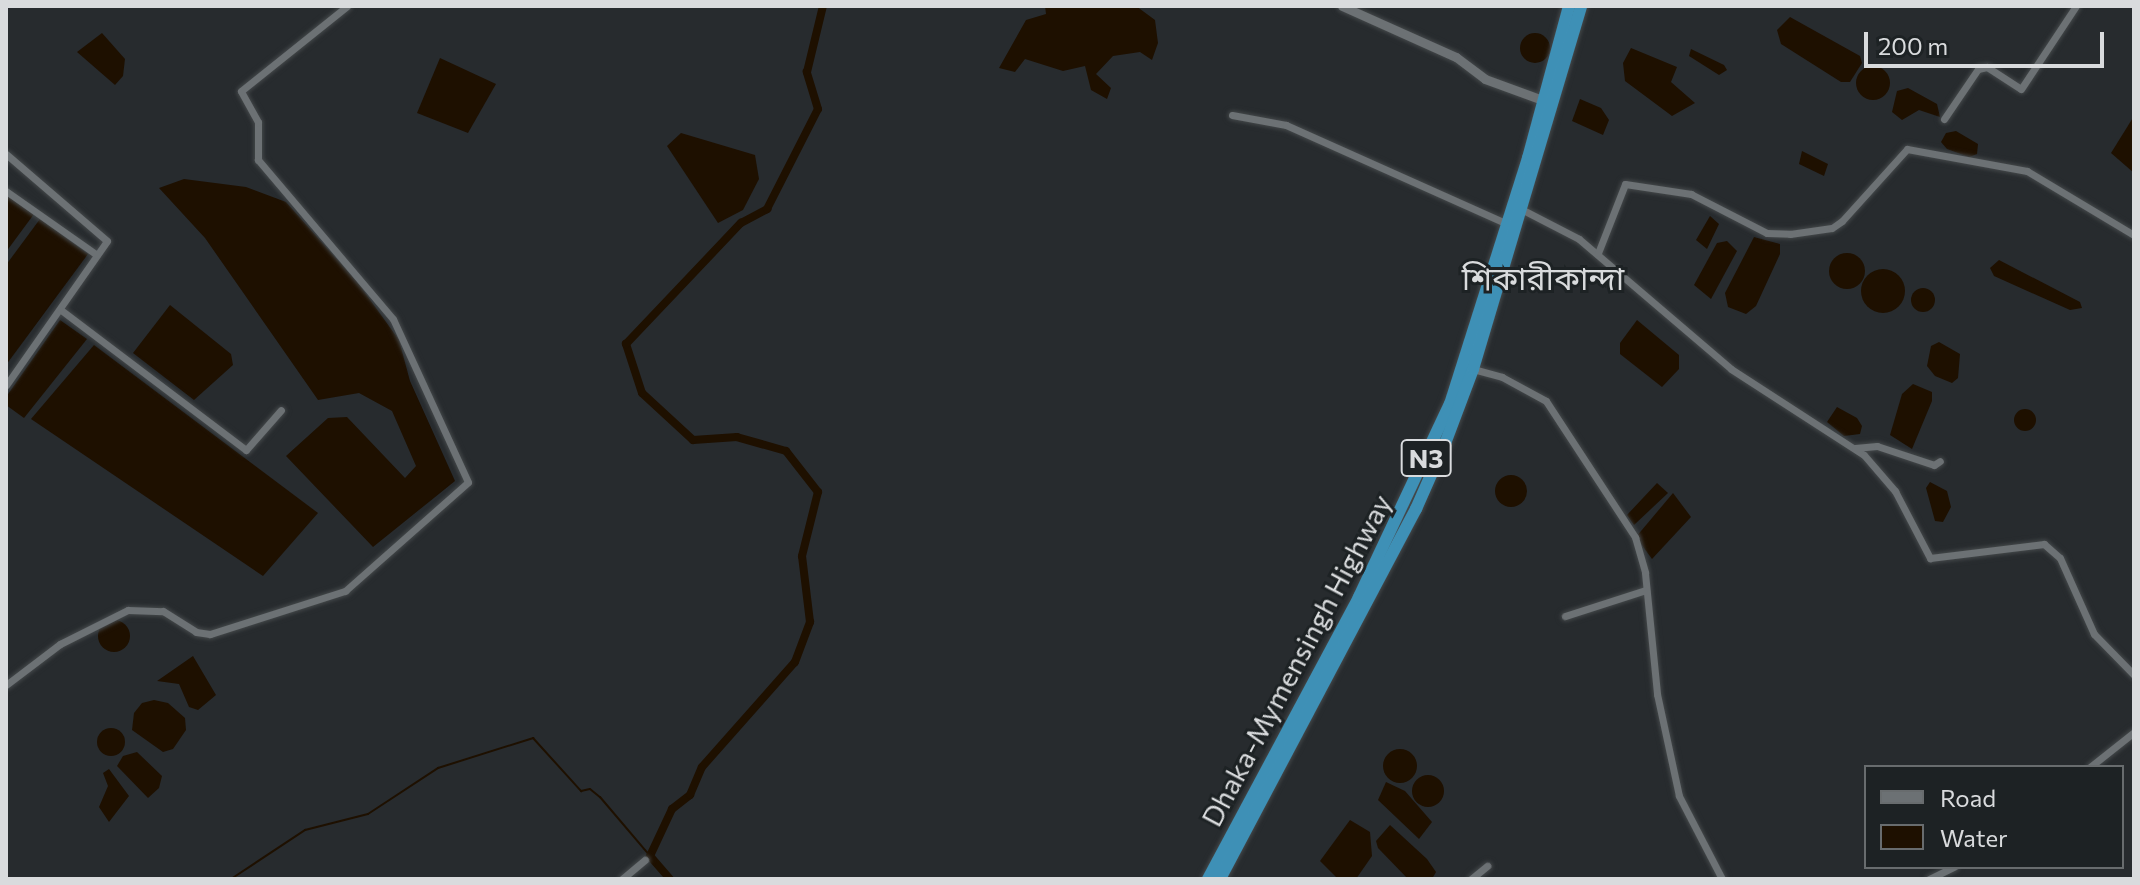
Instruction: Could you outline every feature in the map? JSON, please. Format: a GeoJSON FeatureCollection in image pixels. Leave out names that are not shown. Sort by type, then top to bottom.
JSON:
{"type":"FeatureCollection","features":[{"type":"Feature","properties":{"kind":"highway","name":"Dhaka-Mymensingh Highway"},"geometry":{"type":"LineString","coordinates":[[1220,879],[1416,509],[1473,369],[1521,209],[1569,6]]}},
{"type":"Feature","properties":{"kind":"highway","name":"Dhaka-Mymensingh Highway"},"geometry":{"type":"LineString","coordinates":[[1208,879],[1411,494],[1464,363],[1507,224],[1581,6]]}},
{"type":"Feature","properties":{"kind":"street"},"geometry":{"type":"LineString","coordinates":[[6,685],[60,644],[128,610],[163,611],[196,632],[210,634],[345,591],[468,482],[417,381],[414,354],[393,319],[258,160],[258,122],[241,91],[347,6]]}},
{"type":"Feature","properties":{"kind":"street"},"geometry":{"type":"LineString","coordinates":[[1342,6],[1456,57],[1485,79],[1548,102]]}},
{"type":"Feature","properties":{"kind":"street"},"geometry":{"type":"LineString","coordinates":[[1944,119],[1978,69],[1987,67],[2021,89],[2076,6]]}},
{"type":"Feature","properties":{"kind":"street"},"geometry":{"type":"LineString","coordinates":[[1232,115],[1286,125],[1507,224]]}},
{"type":"Feature","properties":{"kind":"street"},"geometry":{"type":"LineString","coordinates":[[1598,253],[1625,184],[1691,194],[1767,233],[1790,234],[1832,228],[1842,221],[1907,149],[2027,171],[2134,235]]}},
{"type":"Feature","properties":{"kind":"street"},"geometry":{"type":"LineString","coordinates":[[6,154],[105,235],[107,241],[6,385]]}},
{"type":"Feature","properties":{"kind":"street"},"geometry":{"type":"LineString","coordinates":[[6,191],[97,255]]}},
{"type":"Feature","properties":{"kind":"street"},"geometry":{"type":"LineString","coordinates":[[1521,209],[1598,253],[1731,369],[1855,448],[1895,491],[1930,558],[2044,544],[2060,558],[2094,634],[2134,675]]}},
{"type":"Feature","properties":{"kind":"street"},"geometry":{"type":"LineString","coordinates":[[61,310],[246,450],[281,410]]}},
{"type":"Feature","properties":{"kind":"street"},"geometry":{"type":"LineString","coordinates":[[1473,369],[1502,377],[1546,401],[1635,537],[1646,590],[1657,694],[1679,796],[1722,879]]}},
{"type":"Feature","properties":{"kind":"street"},"geometry":{"type":"LineString","coordinates":[[1855,448],[1877,446],[1934,465],[1940,461]]}},
{"type":"Feature","properties":{"kind":"street"},"geometry":{"type":"LineString","coordinates":[[1565,616],[1646,590]]}},
{"type":"Feature","properties":{"kind":"street"},"geometry":{"type":"LineString","coordinates":[[2093,765],[2134,732]]}},
{"type":"Feature","properties":{"kind":"street"},"geometry":{"type":"LineString","coordinates":[[622,879],[645,860]]}},
{"type":"Feature","properties":{"kind":"street"},"geometry":{"type":"LineString","coordinates":[[1471,879],[1487,866]]}},
{"type":"Feature","properties":{"kind":"street"},"geometry":{"type":"LineString","coordinates":[[1929,879],[1950,869]]}},
{"type":"Feature","properties":{"kind":"water"},"geometry":{"type":"Polygon","coordinates":[[[1045,6],[1136,6],[1155,20],[1158,43],[1152,60],[1140,52],[1113,56],[1096,74],[1111,88],[1107,99],[1091,90],[1085,66],[1063,71],[1025,59],[1015,72],[999,68],[1026,20],[1046,14],[1045,6]]]}},
{"type":"Feature","properties":{"kind":"water"},"geometry":{"type":"Polygon","coordinates":[[[1790,17],[1860,56],[1862,63],[1850,82],[1841,82],[1781,44],[1777,30],[1790,17]]]}},
{"type":"Feature","properties":{"kind":"water"},"geometry":{"type":"Polygon","coordinates":[[[102,33],[125,59],[123,76],[115,85],[77,52],[102,33]]]}},
{"type":"Feature","properties":{"kind":"water"},"geometry":{"type":"Polygon","coordinates":[[[1535,33],[1546,37],[1550,48],[1546,59],[1535,63],[1524,59],[1520,48],[1524,37],[1535,33]]]}},
{"type":"Feature","properties":{"kind":"water"},"geometry":{"type":"Polygon","coordinates":[[[1631,48],[1677,67],[1671,82],[1695,103],[1672,116],[1625,81],[1623,63],[1631,48]]]}},
{"type":"Feature","properties":{"kind":"water"},"geometry":{"type":"Polygon","coordinates":[[[1691,49],[1724,65],[1727,70],[1719,75],[1689,56],[1691,49]]]}},
{"type":"Feature","properties":{"kind":"water"},"geometry":{"type":"Polygon","coordinates":[[[440,58],[496,84],[468,133],[417,113],[440,58]]]}},
{"type":"Feature","properties":{"kind":"water"},"geometry":{"type":"Polygon","coordinates":[[[1873,66],[1885,71],[1890,83],[1885,95],[1873,100],[1861,95],[1856,83],[1861,71],[1873,66]]]}},
{"type":"Feature","properties":{"kind":"water"},"geometry":{"type":"Polygon","coordinates":[[[1908,88],[1937,104],[1940,117],[1919,110],[1902,120],[1892,112],[1897,91],[1908,88]]]}},
{"type":"Feature","properties":{"kind":"water"},"geometry":{"type":"Polygon","coordinates":[[[1580,99],[1601,108],[1609,120],[1603,135],[1572,121],[1580,99]]]}},
{"type":"Feature","properties":{"kind":"water"},"geometry":{"type":"Polygon","coordinates":[[[2134,116],[2134,173],[2111,153],[2134,116]]]}},
{"type":"Feature","properties":{"kind":"water"},"geometry":{"type":"Polygon","coordinates":[[[1956,131],[1978,144],[1977,154],[1969,157],[1947,149],[1941,142],[1946,133],[1956,131]]]}},
{"type":"Feature","properties":{"kind":"water"},"geometry":{"type":"Polygon","coordinates":[[[681,133],[755,155],[759,179],[743,210],[718,223],[667,146],[681,133]]]}},
{"type":"Feature","properties":{"kind":"water"},"geometry":{"type":"Polygon","coordinates":[[[1802,151],[1828,164],[1824,176],[1799,164],[1802,151]]]}},
{"type":"Feature","properties":{"kind":"water"},"geometry":{"type":"Polygon","coordinates":[[[184,179],[246,187],[286,202],[358,283],[399,340],[410,381],[455,481],[373,547],[286,456],[328,418],[347,417],[405,478],[416,466],[392,411],[359,393],[318,400],[205,238],[159,188],[184,179]]]}},
{"type":"Feature","properties":{"kind":"water"},"geometry":{"type":"Polygon","coordinates":[[[6,195],[34,214],[6,252],[6,195]]]}},
{"type":"Feature","properties":{"kind":"water"},"geometry":{"type":"Polygon","coordinates":[[[1710,216],[1719,224],[1707,249],[1696,240],[1710,216]]]}},
{"type":"Feature","properties":{"kind":"water"},"geometry":{"type":"Polygon","coordinates":[[[40,219],[88,254],[6,365],[6,265],[40,219]]]}},
{"type":"Feature","properties":{"kind":"water"},"geometry":{"type":"Polygon","coordinates":[[[1754,237],[1780,244],[1780,254],[1756,306],[1746,314],[1728,307],[1725,293],[1754,237]]]}},
{"type":"Feature","properties":{"kind":"water"},"geometry":{"type":"Polygon","coordinates":[[[1727,241],[1737,251],[1711,299],[1694,285],[1717,243],[1727,241]]]}},
{"type":"Feature","properties":{"kind":"water"},"geometry":{"type":"Polygon","coordinates":[[[1847,253],[1860,258],[1865,271],[1860,284],[1847,289],[1834,284],[1829,271],[1834,258],[1847,253]]]}},
{"type":"Feature","properties":{"kind":"water"},"geometry":{"type":"Polygon","coordinates":[[[1999,260],[2080,302],[2082,308],[2070,310],[1994,276],[1990,268],[1999,260]]]}},
{"type":"Feature","properties":{"kind":"water"},"geometry":{"type":"Polygon","coordinates":[[[1883,269],[1899,275],[1905,291],[1899,307],[1883,313],[1867,307],[1861,291],[1867,275],[1883,269]]]}},
{"type":"Feature","properties":{"kind":"water"},"geometry":{"type":"Polygon","coordinates":[[[1923,288],[1932,291],[1935,300],[1932,309],[1923,312],[1914,309],[1911,300],[1914,291],[1923,288]]]}},
{"type":"Feature","properties":{"kind":"water"},"geometry":{"type":"Polygon","coordinates":[[[170,305],[231,354],[233,365],[194,400],[133,353],[170,305]]]}},
{"type":"Feature","properties":{"kind":"water"},"geometry":{"type":"Polygon","coordinates":[[[60,320],[87,339],[24,418],[6,405],[6,397],[60,320]]]}},
{"type":"Feature","properties":{"kind":"water"},"geometry":{"type":"Polygon","coordinates":[[[1637,320],[1679,355],[1679,369],[1662,387],[1620,354],[1620,343],[1637,320]]]}},
{"type":"Feature","properties":{"kind":"water"},"geometry":{"type":"Polygon","coordinates":[[[1939,342],[1960,354],[1958,378],[1952,383],[1935,376],[1927,366],[1931,346],[1939,342]]]}},
{"type":"Feature","properties":{"kind":"water"},"geometry":{"type":"Polygon","coordinates":[[[94,345],[318,513],[263,576],[31,419],[94,345]]]}},
{"type":"Feature","properties":{"kind":"water"},"geometry":{"type":"Polygon","coordinates":[[[1913,384],[1932,392],[1932,401],[1912,449],[1890,435],[1902,394],[1913,384]]]}},
{"type":"Feature","properties":{"kind":"water"},"geometry":{"type":"Polygon","coordinates":[[[1837,407],[1857,418],[1862,426],[1860,434],[1844,436],[1827,422],[1837,407]]]}},
{"type":"Feature","properties":{"kind":"water"},"geometry":{"type":"Polygon","coordinates":[[[2021,409],[2029,409],[2036,420],[2029,431],[2021,431],[2014,424],[2014,416],[2021,409]]]}},
{"type":"Feature","properties":{"kind":"water"},"geometry":{"type":"Polygon","coordinates":[[[1511,475],[1522,480],[1527,491],[1522,502],[1511,507],[1500,502],[1495,491],[1500,480],[1511,475]]]}},
{"type":"Feature","properties":{"kind":"water"},"geometry":{"type":"Polygon","coordinates":[[[1930,482],[1947,491],[1951,507],[1943,522],[1935,521],[1926,488],[1930,482]]]}},
{"type":"Feature","properties":{"kind":"water"},"geometry":{"type":"Polygon","coordinates":[[[1657,483],[1668,493],[1634,525],[1627,515],[1657,483]]]}},
{"type":"Feature","properties":{"kind":"water"},"geometry":{"type":"Polygon","coordinates":[[[1673,493],[1691,517],[1652,559],[1636,537],[1673,493]]]}},
{"type":"Feature","properties":{"kind":"water"},"geometry":{"type":"Polygon","coordinates":[[[114,620],[126,624],[130,636],[126,648],[114,652],[102,648],[98,636],[102,624],[114,620]]]}},
{"type":"Feature","properties":{"kind":"water"},"geometry":{"type":"Polygon","coordinates":[[[193,656],[216,695],[198,710],[189,707],[179,684],[157,681],[193,656]]]}},
{"type":"Feature","properties":{"kind":"water"},"geometry":{"type":"Polygon","coordinates":[[[154,700],[168,703],[185,718],[186,730],[173,749],[163,752],[132,730],[134,713],[142,703],[154,700]]]}},
{"type":"Feature","properties":{"kind":"water"},"geometry":{"type":"Polygon","coordinates":[[[111,728],[121,732],[125,742],[121,752],[111,756],[101,752],[97,742],[101,732],[111,728]]]}},
{"type":"Feature","properties":{"kind":"water"},"geometry":{"type":"Polygon","coordinates":[[[1400,749],[1412,754],[1417,766],[1412,778],[1400,783],[1388,778],[1383,766],[1388,754],[1400,749]]]}},
{"type":"Feature","properties":{"kind":"water"},"geometry":{"type":"Polygon","coordinates":[[[137,752],[162,776],[159,788],[148,798],[117,766],[123,756],[137,752]]]}},
{"type":"Feature","properties":{"kind":"water"},"geometry":{"type":"Polygon","coordinates":[[[109,769],[129,796],[109,822],[99,807],[108,786],[103,773],[109,769]]]}},
{"type":"Feature","properties":{"kind":"water"},"geometry":{"type":"Polygon","coordinates":[[[1428,775],[1439,780],[1444,791],[1439,802],[1428,807],[1417,802],[1412,791],[1417,780],[1428,775]]]}},
{"type":"Feature","properties":{"kind":"water"},"geometry":{"type":"Polygon","coordinates":[[[1386,782],[1405,791],[1432,822],[1419,839],[1378,800],[1386,782]]]}},
{"type":"Feature","properties":{"kind":"water"},"geometry":{"type":"Polygon","coordinates":[[[1350,820],[1370,832],[1372,856],[1356,879],[1338,879],[1320,861],[1350,820]]]}},
{"type":"Feature","properties":{"kind":"water"},"geometry":{"type":"Polygon","coordinates":[[[1390,825],[1427,859],[1436,872],[1432,879],[1408,879],[1378,848],[1376,841],[1390,825]]]}},
{"type":"Feature","properties":{"kind":"waterway"},"geometry":{"type":"LineString","coordinates":[[670,879],[650,856],[672,809],[690,795],[702,767],[795,662],[810,622],[802,556],[818,492],[786,451],[737,437],[693,440],[642,393],[626,344],[741,223],[767,209],[818,109],[807,72],[823,6]]}},
{"type":"Feature","properties":{"kind":"waterway"},"geometry":{"type":"LineString","coordinates":[[231,879],[305,830],[368,814],[438,768],[533,738],[581,791],[590,789],[600,797],[650,856]]}},
{"type":"Feature","properties":{"kind":"district","name":"শিকারীকান্দা"},"geometry":{"type":"Point","coordinates":[1543,277]}}]}
